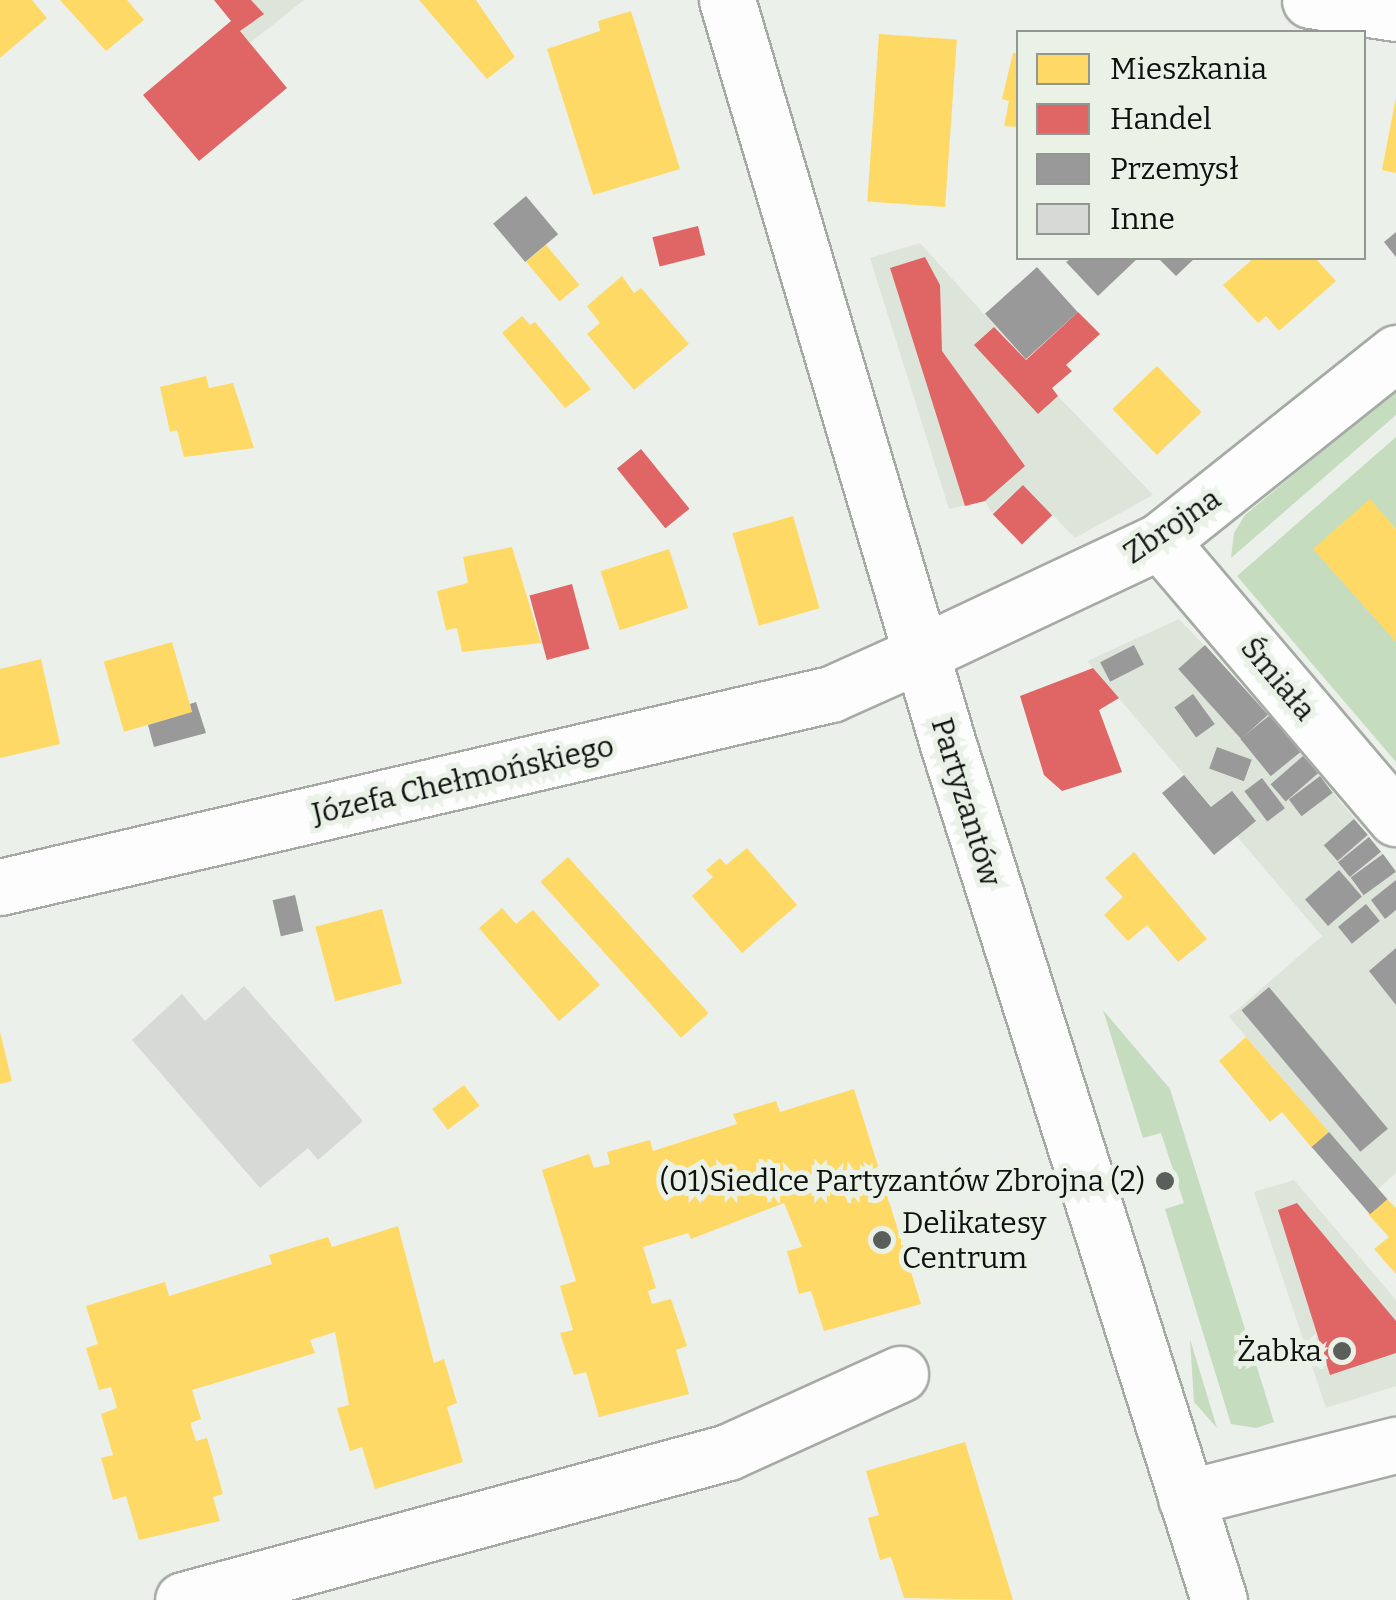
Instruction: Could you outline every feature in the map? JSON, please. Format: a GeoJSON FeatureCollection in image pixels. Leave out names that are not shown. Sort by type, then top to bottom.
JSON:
{"type":"FeatureCollection","features":[{"type":"Feature","properties":{"kind":"street","name":"Partyzantów"},"geometry":{"type":"LineString","coordinates":[[727,0],[920,654],[1218,1600]]}},
{"type":"Feature","properties":{"kind":"street"},"geometry":{"type":"LineString","coordinates":[[1310,0],[1396,14]]}},
{"type":"Feature","properties":{"kind":"street","name":"Zbrojna"},"geometry":{"type":"LineString","coordinates":[[920,654],[1160,541],[1396,354]]}},
{"type":"Feature","properties":{"kind":"street","name":"Śmiała"},"geometry":{"type":"LineString","coordinates":[[1160,541],[1396,818]]}},
{"type":"Feature","properties":{"kind":"street","name":"Józefa Chełmońskiego"},"geometry":{"type":"LineString","coordinates":[[0,887],[832,694],[920,654]]}},
{"type":"Feature","properties":{"kind":"street"},"geometry":{"type":"LineString","coordinates":[[183,1600],[728,1452],[900,1374]]}},
{"type":"Feature","properties":{"kind":"street"},"geometry":{"type":"LineString","coordinates":[[1186,1498],[1396,1445]]}},
{"type":"Feature","properties":{"kind":"shaded area"},"geometry":{"type":"Polygon","coordinates":[[[214,0],[304,0],[250,43],[214,0]]]}},
{"type":"Feature","properties":{"kind":"shaded area"},"geometry":{"type":"Polygon","coordinates":[[[920,243],[1153,495],[1075,538],[1023,485],[992,513],[985,501],[949,509],[870,258],[920,243]]]}},
{"type":"Feature","properties":{"kind":"shaded area"},"geometry":{"type":"Polygon","coordinates":[[[1179,619],[1270,715],[1396,870],[1396,1173],[1378,1189],[1229,1017],[1322,936],[1087,661],[1179,619]]]}},
{"type":"Feature","properties":{"kind":"shaded area"},"geometry":{"type":"Polygon","coordinates":[[[1294,1180],[1396,1300],[1396,1386],[1326,1408],[1254,1192],[1294,1180]]]}},
{"type":"Feature","properties":{"kind":"green space"},"geometry":{"type":"Polygon","coordinates":[[[1396,390],[1396,415],[1231,558],[1234,533],[1245,515],[1396,390]]]}},
{"type":"Feature","properties":{"kind":"green space"},"geometry":{"type":"Polygon","coordinates":[[[1396,437],[1396,529],[1369,500],[1396,642],[1396,762],[1237,576],[1396,437]]]}},
{"type":"Feature","properties":{"kind":"green space"},"geometry":{"type":"Polygon","coordinates":[[[1103,1010],[1170,1089],[1274,1422],[1256,1428],[1231,1424],[1165,1209],[1184,1203],[1161,1133],[1143,1138],[1103,1010]]]}},
{"type":"Feature","properties":{"kind":"green space"},"geometry":{"type":"Polygon","coordinates":[[[1190,1339],[1217,1428],[1194,1402],[1190,1339]]]}},
{"type":"Feature","properties":{"kind":"building: Mieszkania"},"geometry":{"type":"Polygon","coordinates":[[[0,0],[32,0],[47,18],[0,58],[0,0]]]}},
{"type":"Feature","properties":{"kind":"building: Mieszkania"},"geometry":{"type":"Polygon","coordinates":[[[60,0],[127,0],[144,20],[106,51],[60,0]]]}},
{"type":"Feature","properties":{"kind":"building: Mieszkania"},"geometry":{"type":"Polygon","coordinates":[[[419,0],[476,0],[515,57],[487,79],[419,0]]]}},
{"type":"Feature","properties":{"kind":"building: Mieszkania"},"geometry":{"type":"Polygon","coordinates":[[[631,11],[680,169],[593,195],[547,49],[600,31],[598,21],[631,11]]]}},
{"type":"Feature","properties":{"kind":"building: Mieszkania"},"geometry":{"type":"Polygon","coordinates":[[[879,34],[957,39],[945,207],[867,202],[879,34]]]}},
{"type":"Feature","properties":{"kind":"building: Mieszkania"},"geometry":{"type":"Polygon","coordinates":[[[1013,53],[1016,54],[1016,127],[1004,126],[1009,101],[1002,99],[1013,53]]]}},
{"type":"Feature","properties":{"kind":"building: Mieszkania"},"geometry":{"type":"Polygon","coordinates":[[[1396,97],[1396,173],[1382,170],[1396,97]]]}},
{"type":"Feature","properties":{"kind":"building: Mieszkania"},"geometry":{"type":"Polygon","coordinates":[[[546,245],[579,285],[560,302],[526,262],[546,245]]]}},
{"type":"Feature","properties":{"kind":"building: Mieszkania"},"geometry":{"type":"Polygon","coordinates":[[[1252,260],[1317,260],[1336,281],[1279,331],[1266,316],[1258,323],[1223,285],[1252,260]]]}},
{"type":"Feature","properties":{"kind":"building: Mieszkania"},"geometry":{"type":"Polygon","coordinates":[[[622,276],[634,293],[641,288],[689,344],[634,390],[587,334],[600,323],[587,306],[622,276]]]}},
{"type":"Feature","properties":{"kind":"building: Mieszkania"},"geometry":{"type":"Polygon","coordinates":[[[522,316],[530,325],[535,322],[591,389],[565,408],[502,333],[522,316]]]}},
{"type":"Feature","properties":{"kind":"building: Mieszkania"},"geometry":{"type":"Polygon","coordinates":[[[1157,366],[1201,412],[1157,455],[1112,409],[1157,366]]]}},
{"type":"Feature","properties":{"kind":"building: Mieszkania"},"geometry":{"type":"Polygon","coordinates":[[[206,376],[209,388],[233,383],[254,448],[184,457],[177,430],[170,432],[160,387],[206,376]]]}},
{"type":"Feature","properties":{"kind":"building: Mieszkania"},"geometry":{"type":"Polygon","coordinates":[[[1370,499],[1396,529],[1396,642],[1313,549],[1370,499]]]}},
{"type":"Feature","properties":{"kind":"building: Mieszkania"},"geometry":{"type":"Polygon","coordinates":[[[793,516],[819,608],[759,626],[732,533],[793,516]]]}},
{"type":"Feature","properties":{"kind":"building: Mieszkania"},"geometry":{"type":"Polygon","coordinates":[[[512,547],[541,643],[462,652],[457,628],[446,630],[437,591],[468,583],[463,557],[512,547]]]}},
{"type":"Feature","properties":{"kind":"building: Mieszkania"},"geometry":{"type":"Polygon","coordinates":[[[669,549],[688,608],[620,630],[601,571],[669,549]]]}},
{"type":"Feature","properties":{"kind":"building: Mieszkania"},"geometry":{"type":"Polygon","coordinates":[[[172,642],[192,712],[124,732],[104,662],[172,642]]]}},
{"type":"Feature","properties":{"kind":"building: Mieszkania"},"geometry":{"type":"Polygon","coordinates":[[[41,659],[60,744],[0,758],[0,669],[41,659]]]}},
{"type":"Feature","properties":{"kind":"building: Mieszkania"},"geometry":{"type":"Polygon","coordinates":[[[747,848],[797,905],[742,953],[692,896],[713,877],[706,870],[720,858],[726,865],[747,848]]]}},
{"type":"Feature","properties":{"kind":"building: Mieszkania"},"geometry":{"type":"Polygon","coordinates":[[[1134,852],[1207,939],[1178,962],[1147,925],[1128,941],[1104,915],[1123,897],[1105,878],[1134,852]]]}},
{"type":"Feature","properties":{"kind":"building: Mieszkania"},"geometry":{"type":"Polygon","coordinates":[[[568,857],[709,1013],[681,1038],[541,882],[568,857]]]}},
{"type":"Feature","properties":{"kind":"building: Mieszkania"},"geometry":{"type":"Polygon","coordinates":[[[502,908],[516,924],[533,910],[600,985],[559,1021],[479,928],[502,908]]]}},
{"type":"Feature","properties":{"kind":"building: Mieszkania"},"geometry":{"type":"Polygon","coordinates":[[[382,909],[402,983],[335,1001],[315,927],[382,909]]]}},
{"type":"Feature","properties":{"kind":"building: Mieszkania"},"geometry":{"type":"Polygon","coordinates":[[[0,1032],[12,1081],[0,1084],[0,1032]]]}},
{"type":"Feature","properties":{"kind":"building: Mieszkania"},"geometry":{"type":"Polygon","coordinates":[[[1246,1037],[1329,1132],[1312,1148],[1282,1112],[1270,1122],[1219,1061],[1246,1037]]]}},
{"type":"Feature","properties":{"kind":"building: Mieszkania"},"geometry":{"type":"Polygon","coordinates":[[[464,1085],[480,1106],[448,1130],[432,1109],[464,1085]]]}},
{"type":"Feature","properties":{"kind":"building: Mieszkania"},"geometry":{"type":"Polygon","coordinates":[[[854,1089],[921,1304],[824,1331],[811,1291],[799,1294],[787,1251],[802,1247],[784,1203],[691,1239],[688,1233],[643,1247],[656,1288],[648,1291],[652,1304],[671,1299],[687,1346],[676,1350],[689,1394],[599,1417],[586,1372],[574,1375],[560,1333],[573,1330],[560,1286],[576,1281],[542,1170],[589,1154],[594,1168],[610,1164],[607,1152],[650,1140],[653,1151],[737,1124],[733,1114],[776,1101],[780,1112],[854,1089]]]}},
{"type":"Feature","properties":{"kind":"building: Mieszkania"},"geometry":{"type":"Polygon","coordinates":[[[1387,1199],[1396,1208],[1396,1274],[1374,1249],[1389,1237],[1368,1214],[1387,1199]]]}},
{"type":"Feature","properties":{"kind":"building: Mieszkania"},"geometry":{"type":"Polygon","coordinates":[[[398,1226],[434,1363],[444,1359],[457,1403],[447,1407],[463,1462],[375,1489],[362,1447],[350,1451],[337,1408],[349,1405],[335,1332],[310,1340],[315,1353],[192,1390],[201,1419],[190,1423],[196,1441],[207,1438],[223,1494],[213,1497],[220,1521],[139,1540],[126,1496],[113,1500],[101,1458],[113,1455],[101,1414],[117,1408],[111,1387],[99,1390],[86,1348],[98,1344],[86,1306],[165,1282],[169,1296],[272,1264],[269,1255],[328,1237],[332,1247],[398,1226]]]}},
{"type":"Feature","properties":{"kind":"building: Mieszkania"},"geometry":{"type":"Polygon","coordinates":[[[965,1442],[1013,1600],[904,1598],[891,1557],[880,1560],[868,1518],[879,1515],[866,1471],[965,1442]]]}},
{"type":"Feature","properties":{"kind":"building: Handel"},"geometry":{"type":"Polygon","coordinates":[[[214,0],[251,0],[264,14],[240,31],[287,88],[199,161],[143,95],[231,21],[214,0]]]}},
{"type":"Feature","properties":{"kind":"building: Handel"},"geometry":{"type":"Polygon","coordinates":[[[698,226],[705,255],[660,266],[652,237],[698,226]]]}},
{"type":"Feature","properties":{"kind":"building: Handel"},"geometry":{"type":"Polygon","coordinates":[[[925,257],[940,285],[942,351],[1025,466],[985,501],[965,506],[890,268],[925,257]]]}},
{"type":"Feature","properties":{"kind":"building: Handel"},"geometry":{"type":"Polygon","coordinates":[[[1078,312],[1100,334],[1066,365],[1072,371],[1052,388],[1058,396],[1038,414],[974,345],[994,327],[1026,360],[1078,312]]]}},
{"type":"Feature","properties":{"kind":"building: Handel"},"geometry":{"type":"Polygon","coordinates":[[[641,449],[689,509],[665,528],[617,469],[641,449]]]}},
{"type":"Feature","properties":{"kind":"building: Handel"},"geometry":{"type":"Polygon","coordinates":[[[1023,485],[1052,515],[1022,544],[993,514],[1023,485]]]}},
{"type":"Feature","properties":{"kind":"building: Handel"},"geometry":{"type":"Polygon","coordinates":[[[572,584],[589,649],[547,660],[529,595],[572,584]]]}},
{"type":"Feature","properties":{"kind":"building: Handel"},"geometry":{"type":"Polygon","coordinates":[[[1093,668],[1119,698],[1099,710],[1122,772],[1062,791],[1044,775],[1020,696],[1093,668]]]}},
{"type":"Feature","properties":{"kind":"building: Handel"},"geometry":{"type":"Polygon","coordinates":[[[1297,1203],[1396,1321],[1396,1353],[1330,1375],[1278,1210],[1297,1203]]]}},
{"type":"Feature","properties":{"kind":"building: Przemysł"},"geometry":{"type":"Polygon","coordinates":[[[526,196],[558,234],[525,262],[493,224],[526,196]]]}},
{"type":"Feature","properties":{"kind":"building: Przemysł"},"geometry":{"type":"Polygon","coordinates":[[[1396,232],[1396,257],[1384,242],[1396,232]]]}},
{"type":"Feature","properties":{"kind":"building: Przemysł"},"geometry":{"type":"Polygon","coordinates":[[[1069,260],[1136,260],[1098,296],[1066,262],[1069,260]]]}},
{"type":"Feature","properties":{"kind":"building: Przemysł"},"geometry":{"type":"Polygon","coordinates":[[[1160,260],[1193,260],[1176,276],[1160,260]]]}},
{"type":"Feature","properties":{"kind":"building: Przemysł"},"geometry":{"type":"Polygon","coordinates":[[[1037,267],[1078,312],[1026,359],[985,314],[1037,267]]]}},
{"type":"Feature","properties":{"kind":"building: Przemysł"},"geometry":{"type":"Polygon","coordinates":[[[1134,645],[1144,665],[1110,682],[1100,662],[1134,645]]]}},
{"type":"Feature","properties":{"kind":"building: Przemysł"},"geometry":{"type":"Polygon","coordinates":[[[1205,645],[1268,715],[1241,739],[1178,669],[1205,645]]]}},
{"type":"Feature","properties":{"kind":"building: Przemysł"},"geometry":{"type":"Polygon","coordinates":[[[1193,694],[1215,724],[1196,737],[1174,708],[1193,694]]]}},
{"type":"Feature","properties":{"kind":"building: Przemysł"},"geometry":{"type":"Polygon","coordinates":[[[196,702],[206,733],[154,747],[148,725],[192,712],[190,704],[196,702]]]}},
{"type":"Feature","properties":{"kind":"building: Przemysł"},"geometry":{"type":"Polygon","coordinates":[[[1270,715],[1300,752],[1271,776],[1240,739],[1270,715]]]}},
{"type":"Feature","properties":{"kind":"building: Przemysł"},"geometry":{"type":"Polygon","coordinates":[[[1217,747],[1252,760],[1244,781],[1209,769],[1217,747]]]}},
{"type":"Feature","properties":{"kind":"building: Przemysł"},"geometry":{"type":"Polygon","coordinates":[[[1303,756],[1318,773],[1286,802],[1271,784],[1303,756]]]}},
{"type":"Feature","properties":{"kind":"building: Przemysł"},"geometry":{"type":"Polygon","coordinates":[[[1184,775],[1211,807],[1232,791],[1256,821],[1214,855],[1162,793],[1184,775]]]}},
{"type":"Feature","properties":{"kind":"building: Przemysł"},"geometry":{"type":"Polygon","coordinates":[[[1320,776],[1333,793],[1301,816],[1289,799],[1320,776]]]}},
{"type":"Feature","properties":{"kind":"building: Przemysł"},"geometry":{"type":"Polygon","coordinates":[[[1262,778],[1285,808],[1267,822],[1244,791],[1262,778]]]}},
{"type":"Feature","properties":{"kind":"building: Przemysł"},"geometry":{"type":"Polygon","coordinates":[[[1354,819],[1368,835],[1338,861],[1324,845],[1354,819]]]}},
{"type":"Feature","properties":{"kind":"building: Przemysł"},"geometry":{"type":"Polygon","coordinates":[[[1369,837],[1381,852],[1350,877],[1338,862],[1369,837]]]}},
{"type":"Feature","properties":{"kind":"building: Przemysł"},"geometry":{"type":"Polygon","coordinates":[[[1383,854],[1396,872],[1364,895],[1351,878],[1383,854]]]}},
{"type":"Feature","properties":{"kind":"building: Przemysł"},"geometry":{"type":"Polygon","coordinates":[[[1339,870],[1362,896],[1328,926],[1305,900],[1339,870]]]}},
{"type":"Feature","properties":{"kind":"building: Przemysł"},"geometry":{"type":"Polygon","coordinates":[[[1396,880],[1396,910],[1385,919],[1371,900],[1396,880]]]}},
{"type":"Feature","properties":{"kind":"building: Przemysł"},"geometry":{"type":"Polygon","coordinates":[[[295,895],[303,931],[281,936],[273,900],[295,895]]]}},
{"type":"Feature","properties":{"kind":"building: Przemysł"},"geometry":{"type":"Polygon","coordinates":[[[1366,904],[1380,921],[1352,944],[1338,927],[1366,904]]]}},
{"type":"Feature","properties":{"kind":"building: Przemysł"},"geometry":{"type":"Polygon","coordinates":[[[1396,948],[1396,1005],[1369,971],[1396,948]]]}},
{"type":"Feature","properties":{"kind":"building: Przemysł"},"geometry":{"type":"Polygon","coordinates":[[[1269,987],[1388,1129],[1360,1152],[1241,1010],[1269,987]]]}},
{"type":"Feature","properties":{"kind":"building: Przemysł"},"geometry":{"type":"Polygon","coordinates":[[[1329,1132],[1387,1199],[1370,1214],[1312,1147],[1329,1132]]]}},
{"type":"Feature","properties":{"kind":"building: Inne"},"geometry":{"type":"Polygon","coordinates":[[[244,986],[363,1121],[318,1160],[308,1148],[260,1188],[132,1040],[182,994],[205,1021],[244,986]]]}},
{"type":"Feature","properties":{"kind":"place","name":"(01)Siedlce Partyzantów Zbrojna (2)"},"geometry":{"type":"Point","coordinates":[1165,1181]}},
{"type":"Feature","properties":{"kind":"place","name":"Delikatesy Centrum"},"geometry":{"type":"Point","coordinates":[882,1240]}},
{"type":"Feature","properties":{"kind":"place","name":"Żabka"},"geometry":{"type":"Point","coordinates":[1342,1351]}}]}
